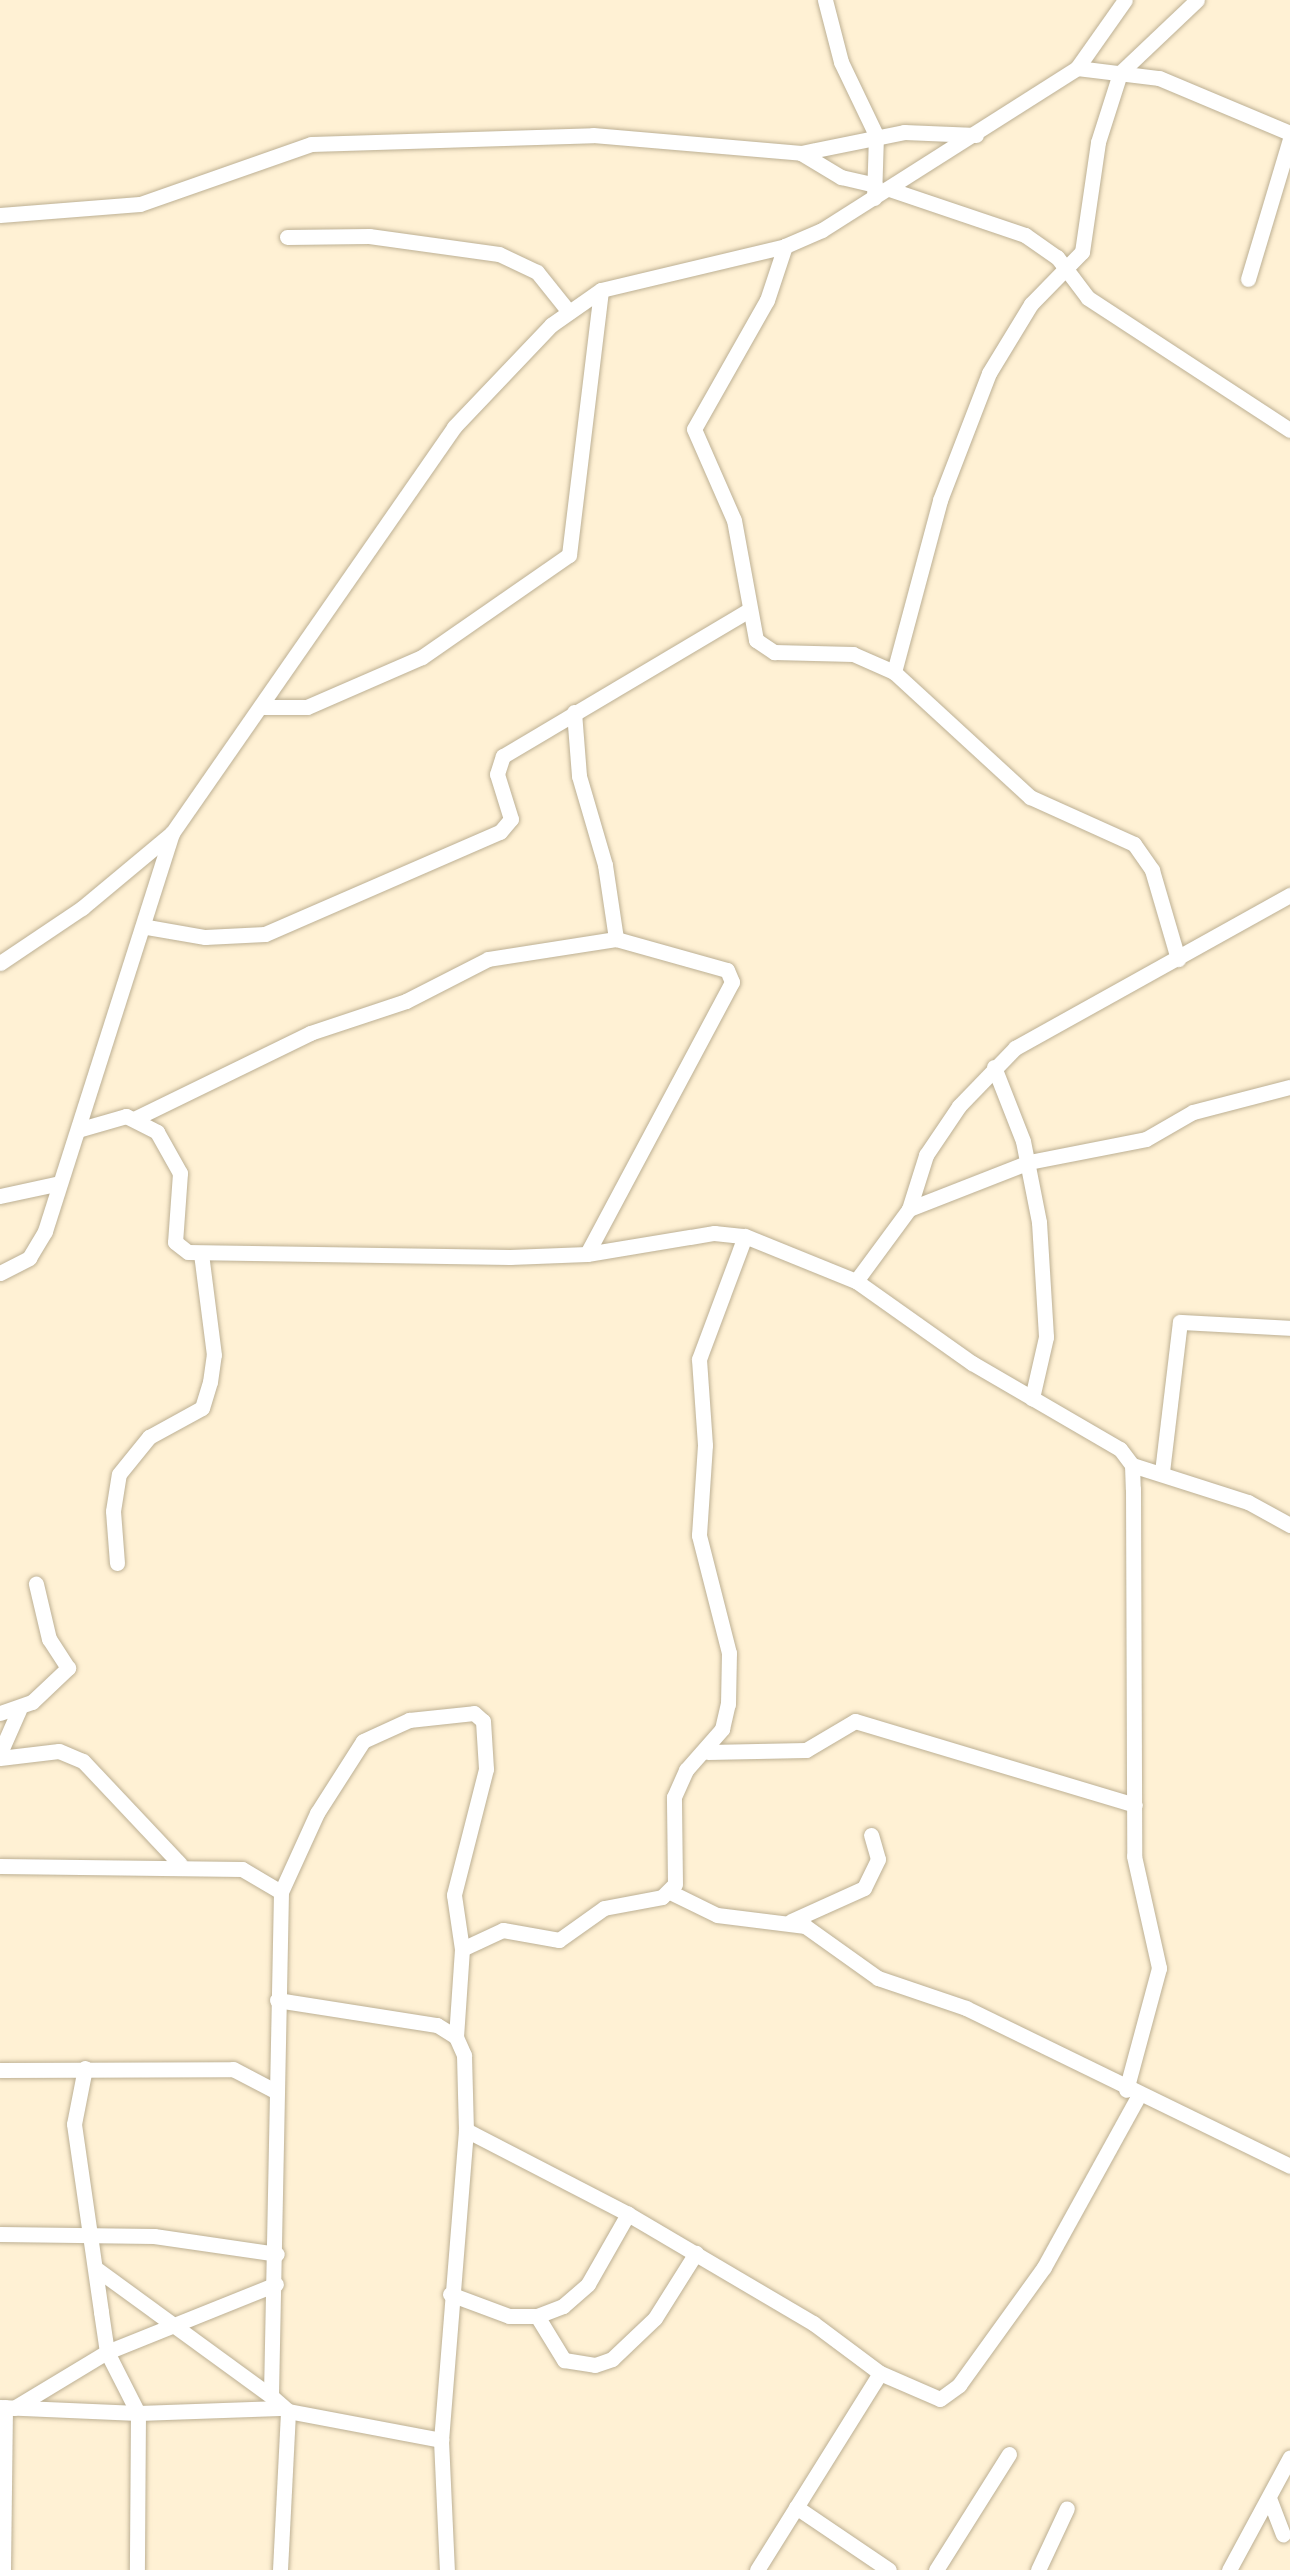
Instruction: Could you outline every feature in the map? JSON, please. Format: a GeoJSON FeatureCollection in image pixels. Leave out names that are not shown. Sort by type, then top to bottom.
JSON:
{"type":"FeatureCollection","features":[{"type":"Feature","properties":{"kind":"street"},"geometry":{"type":"LineString","coordinates":[[824,0],[841,62],[876,135],[879,191]]}},
{"type":"Feature","properties":{"kind":"street"},"geometry":{"type":"LineString","coordinates":[[0,963],[94,899],[172,833],[454,427],[569,312],[601,290],[786,246],[976,136],[1076,68],[1125,0]]}},
{"type":"Feature","properties":{"kind":"street"},"geometry":{"type":"LineString","coordinates":[[894,672],[940,500],[988,373],[1031,304],[1069,270],[1090,231],[1098,142],[1120,73],[1197,0]]}},
{"type":"Feature","properties":{"kind":"street"},"geometry":{"type":"LineString","coordinates":[[1076,68],[1159,78],[1290,136],[1248,280]]}},
{"type":"Feature","properties":{"kind":"street"},"geometry":{"type":"LineString","coordinates":[[0,214],[140,204],[311,144],[626,136],[801,154],[876,135],[976,136]]}},
{"type":"Feature","properties":{"kind":"street"},"geometry":{"type":"LineString","coordinates":[[801,154],[842,177],[879,191],[1004,224],[1069,270],[1088,298],[1290,430]]}},
{"type":"Feature","properties":{"kind":"street"},"geometry":{"type":"LineString","coordinates":[[288,237],[386,238],[499,254],[537,272],[569,312]]}},
{"type":"Feature","properties":{"kind":"street"},"geometry":{"type":"LineString","coordinates":[[786,246],[767,300],[694,429],[734,520],[747,611],[756,640],[774,652],[838,651],[894,672],[1030,797],[1134,844],[1152,870],[1178,959]]}},
{"type":"Feature","properties":{"kind":"street"},"geometry":{"type":"LineString","coordinates":[[261,707],[307,707],[422,657],[570,555],[601,290]]}},
{"type":"Feature","properties":{"kind":"street"},"geometry":{"type":"LineString","coordinates":[[146,926],[206,938],[265,934],[500,832],[511,819],[496,764],[574,712],[747,611]]}},
{"type":"Feature","properties":{"kind":"street"},"geometry":{"type":"LineString","coordinates":[[574,712],[580,776],[605,865],[616,939]]}},
{"type":"Feature","properties":{"kind":"street"},"geometry":{"type":"LineString","coordinates":[[0,1273],[36,1250],[81,1130],[172,833]]}},
{"type":"Feature","properties":{"kind":"street"},"geometry":{"type":"LineString","coordinates":[[856,1280],[909,1210],[926,1155],[972,1091],[1014,1048],[1290,896]]}},
{"type":"Feature","properties":{"kind":"street"},"geometry":{"type":"LineString","coordinates":[[136,1118],[310,1033],[406,1001],[488,959],[616,939],[727,970],[732,982],[587,1254]]}},
{"type":"Feature","properties":{"kind":"street"},"geometry":{"type":"LineString","coordinates":[[994,1066],[1029,1162],[1046,1337],[1032,1398]]}},
{"type":"Feature","properties":{"kind":"street"},"geometry":{"type":"LineString","coordinates":[[909,1210],[1029,1162],[1146,1139],[1204,1108],[1290,1086]]}},
{"type":"Feature","properties":{"kind":"street"},"geometry":{"type":"LineString","coordinates":[[972,1091],[1005,1101]]}},
{"type":"Feature","properties":{"kind":"street"},"geometry":{"type":"LineString","coordinates":[[81,1130],[116,1116],[136,1118],[157,1132],[180,1173],[176,1242],[201,1254],[587,1254],[685,1236],[745,1236],[856,1280],[1032,1398],[1107,1438],[1132,1465],[1162,1472],[1286,1520]]}},
{"type":"Feature","properties":{"kind":"street"},"geometry":{"type":"LineString","coordinates":[[0,1196],[60,1183]]}},
{"type":"Feature","properties":{"kind":"street"},"geometry":{"type":"LineString","coordinates":[[670,1892],[674,1797],[686,1770],[708,1752],[722,1729],[730,1677],[699,1535],[705,1446],[700,1359],[745,1236]]}},
{"type":"Feature","properties":{"kind":"street"},"geometry":{"type":"LineString","coordinates":[[117,1563],[113,1511],[118,1474],[149,1437],[184,1424],[202,1408],[210,1382],[213,1340],[201,1254]]}},
{"type":"Feature","properties":{"kind":"street"},"geometry":{"type":"LineString","coordinates":[[1162,1472],[1180,1322],[1290,1328]]}},
{"type":"Feature","properties":{"kind":"street"},"geometry":{"type":"LineString","coordinates":[[466,2130],[696,2253],[814,2323],[880,2372],[928,2397],[950,2395],[1044,2267],[1132,2093],[1160,1968],[1136,1879],[1132,1465]]}},
{"type":"Feature","properties":{"kind":"street"},"geometry":{"type":"LineString","coordinates":[[36,1584],[49,1639],[68,1668],[19,1710],[0,1756],[59,1751],[83,1762],[180,1864]]}},
{"type":"Feature","properties":{"kind":"street"},"geometry":{"type":"LineString","coordinates":[[0,1713],[19,1710]]}},
{"type":"Feature","properties":{"kind":"street"},"geometry":{"type":"LineString","coordinates":[[280,2570],[273,2090],[285,1926],[281,1892],[317,1814],[363,1741],[409,1720],[474,1712],[483,1721],[486,1769],[456,1884],[462,1949],[456,2037],[468,2082],[441,2440],[447,2570]]}},
{"type":"Feature","properties":{"kind":"street"},"geometry":{"type":"LineString","coordinates":[[708,1752],[806,1750],[855,1721],[1135,1805]]}},
{"type":"Feature","properties":{"kind":"street"},"geometry":{"type":"LineString","coordinates":[[790,1921],[864,1888],[878,1859],[871,1835]]}},
{"type":"Feature","properties":{"kind":"street"},"geometry":{"type":"LineString","coordinates":[[0,1866],[180,1864],[242,1869],[281,1892]]}},
{"type":"Feature","properties":{"kind":"street"},"geometry":{"type":"LineString","coordinates":[[462,1949],[503,1930],[559,1940],[604,1908],[670,1892],[716,1915],[790,1921],[878,1978],[966,2008],[1132,2093],[1290,2166]]}},
{"type":"Feature","properties":{"kind":"street"},"geometry":{"type":"LineString","coordinates":[[277,2000],[411,2017],[456,2037]]}},
{"type":"Feature","properties":{"kind":"street"},"geometry":{"type":"LineString","coordinates":[[85,2068],[74,2124],[108,2352],[138,2413],[136,2570]]}},
{"type":"Feature","properties":{"kind":"street"},"geometry":{"type":"LineString","coordinates":[[0,2070],[233,2068],[273,2090]]}},
{"type":"Feature","properties":{"kind":"street"},"geometry":{"type":"LineString","coordinates":[[450,2294],[490,2313],[537,2316],[563,2306],[588,2284],[628,2214]]}},
{"type":"Feature","properties":{"kind":"street"},"geometry":{"type":"LineString","coordinates":[[0,2234],[154,2236],[277,2254]]}},
{"type":"Feature","properties":{"kind":"street"},"geometry":{"type":"LineString","coordinates":[[537,2316],[564,2360],[595,2365],[612,2360],[655,2318],[696,2253]]}},
{"type":"Feature","properties":{"kind":"street"},"geometry":{"type":"LineString","coordinates":[[98,2270],[181,2326],[280,2405]]}},
{"type":"Feature","properties":{"kind":"street"},"geometry":{"type":"LineString","coordinates":[[6,2407],[108,2352],[181,2326],[276,2284]]}},
{"type":"Feature","properties":{"kind":"street"},"geometry":{"type":"LineString","coordinates":[[758,2570],[880,2372]]}},
{"type":"Feature","properties":{"kind":"street"},"geometry":{"type":"LineString","coordinates":[[6,2407],[138,2413],[280,2405],[441,2440]]}},
{"type":"Feature","properties":{"kind":"street"},"geometry":{"type":"LineString","coordinates":[[3,2570],[6,2407]]}},
{"type":"Feature","properties":{"kind":"street"},"geometry":{"type":"LineString","coordinates":[[936,2570],[1009,2454]]}},
{"type":"Feature","properties":{"kind":"street"},"geometry":{"type":"LineString","coordinates":[[1229,2570],[1290,2456]]}},
{"type":"Feature","properties":{"kind":"street"},"geometry":{"type":"LineString","coordinates":[[1269,2498],[1287,2536]]}},
{"type":"Feature","properties":{"kind":"street"},"geometry":{"type":"LineString","coordinates":[[796,2508],[890,2570]]}},
{"type":"Feature","properties":{"kind":"street"},"geometry":{"type":"LineString","coordinates":[[1038,2570],[1067,2508]]}},
{"type":"Feature","properties":{"kind":"street"},"geometry":{"type":"LineString","coordinates":[[1252,2531],[1287,2536]]}}]}
